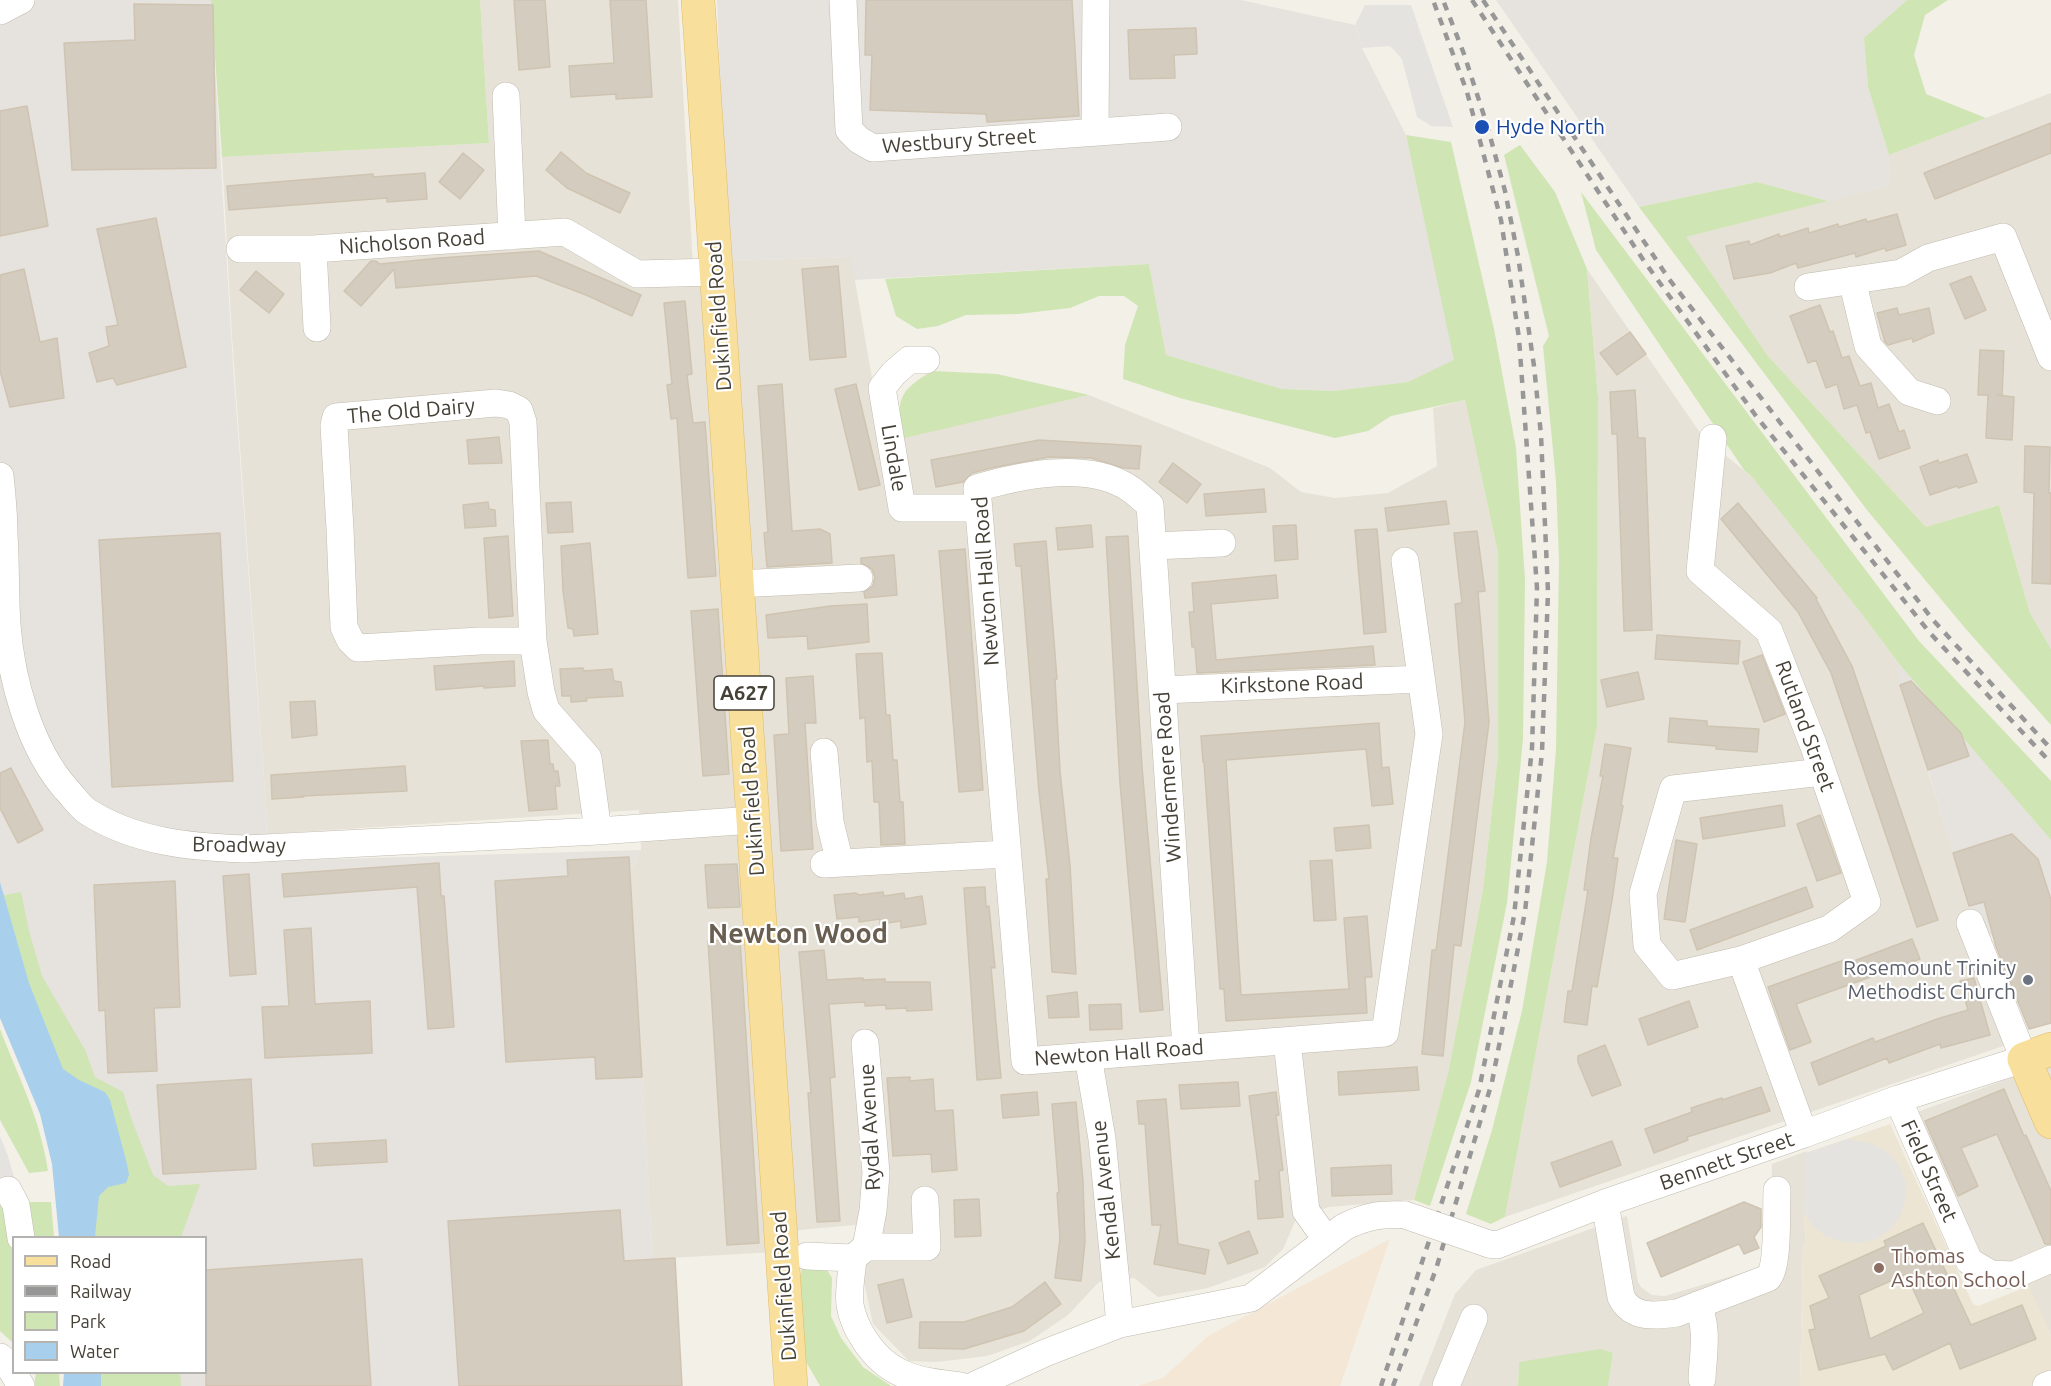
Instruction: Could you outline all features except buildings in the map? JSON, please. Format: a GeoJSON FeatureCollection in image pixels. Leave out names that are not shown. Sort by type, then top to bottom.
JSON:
{"type":"FeatureCollection","features":[{"type":"Feature","properties":{"kind":"main road","name":"Dukinfield Road"},"geometry":{"type":"LineString","coordinates":[[698,0],[791,1386]]}},
{"type":"Feature","properties":{"kind":"main road"},"geometry":{"type":"LineString","coordinates":[[2038,1054],[2051,1122]]}},
{"type":"Feature","properties":{"kind":"street"},"geometry":{"type":"LineString","coordinates":[[0,11],[21,0]]}},
{"type":"Feature","properties":{"kind":"street","name":"Westbury Street"},"geometry":{"type":"LineString","coordinates":[[843,0],[849,130],[859,140],[873,148],[1168,127]]}},
{"type":"Feature","properties":{"kind":"street"},"geometry":{"type":"LineString","coordinates":[[1095,132],[1096,0]]}},
{"type":"Feature","properties":{"kind":"street","name":"Nicholson Road"},"geometry":{"type":"LineString","coordinates":[[506,96],[512,236]]}},
{"type":"Feature","properties":{"kind":"street","name":"Nicholson Road"},"geometry":{"type":"LineString","coordinates":[[240,249],[313,249],[565,232],[637,274],[716,272]]}},
{"type":"Feature","properties":{"kind":"street"},"geometry":{"type":"LineString","coordinates":[[1808,287],[1901,273],[1928,258],[2003,237],[2051,357]]}},
{"type":"Feature","properties":{"kind":"street","name":"Nicholson Road"},"geometry":{"type":"LineString","coordinates":[[313,249],[317,328]]}},
{"type":"Feature","properties":{"kind":"street"},"geometry":{"type":"LineString","coordinates":[[1852,280],[1868,346],[1909,393],[1937,401]]}},
{"type":"Feature","properties":{"kind":"street","name":"Lindale"},"geometry":{"type":"LineString","coordinates":[[926,360],[909,360],[882,388],[903,508],[979,508]]}},
{"type":"Feature","properties":{"kind":"street","name":"The Old Dairy"},"geometry":{"type":"LineString","coordinates":[[533,641],[480,641],[358,648],[350,640],[344,627],[334,426],[336,417],[496,404],[510,405],[519,410],[523,422],[533,641],[541,692],[546,710],[588,758],[597,831]]}},
{"type":"Feature","properties":{"kind":"street","name":"Rutland Street"},"geometry":{"type":"LineString","coordinates":[[1713,438],[1700,571],[1769,631],[1822,772],[1867,902],[1829,929],[1741,960]]}},
{"type":"Feature","properties":{"kind":"street","name":"Newton Hall Road"},"geometry":{"type":"LineString","coordinates":[[1150,505],[1125,485],[1101,476],[1070,473],[1028,475],[977,488],[1025,1061],[1384,1034],[1429,734],[1405,561]]}},
{"type":"Feature","properties":{"kind":"street","name":"Broadway"},"geometry":{"type":"LineString","coordinates":[[0,476],[7,627],[16,678],[28,721],[42,756],[62,784],[86,811],[124,830],[164,842],[212,848],[245,849],[597,831],[753,820]]}},
{"type":"Feature","properties":{"kind":"street","name":"Windermere Road"},"geometry":{"type":"LineString","coordinates":[[1150,505],[1186,1048]]}},
{"type":"Feature","properties":{"kind":"street"},"geometry":{"type":"LineString","coordinates":[[1153,546],[1222,543]]}},
{"type":"Feature","properties":{"kind":"street"},"geometry":{"type":"LineString","coordinates":[[737,584],[859,578]]}},
{"type":"Feature","properties":{"kind":"street","name":"Kirkstone Road"},"geometry":{"type":"LineString","coordinates":[[1162,690],[1421,679]]}},
{"type":"Feature","properties":{"kind":"street"},"geometry":{"type":"LineString","coordinates":[[824,752],[832,864],[1007,854]]}},
{"type":"Feature","properties":{"kind":"street"},"geometry":{"type":"LineString","coordinates":[[1804,1134],[1741,960],[1672,976],[1647,945],[1643,894],[1672,789],[1822,772]]}},
{"type":"Feature","properties":{"kind":"street"},"geometry":{"type":"LineString","coordinates":[[1970,923],[2038,1054]]}},
{"type":"Feature","properties":{"kind":"street"},"geometry":{"type":"LineString","coordinates":[[1287,1041],[1306,1211],[1326,1239]]}},
{"type":"Feature","properties":{"kind":"street","name":"Rydal Avenue"},"geometry":{"type":"LineString","coordinates":[[865,1043],[876,1173],[873,1211],[859,1252],[850,1305],[859,1330],[872,1352],[886,1366],[903,1375],[928,1383],[960,1386]]}},
{"type":"Feature","properties":{"kind":"street","name":"Bennett Street"},"geometry":{"type":"LineString","coordinates":[[973,1386],[1045,1353],[1120,1324],[1251,1298],[1326,1239],[1359,1219],[1380,1214],[1405,1215],[1497,1245],[1605,1203],[1898,1100],[2038,1054]]}},
{"type":"Feature","properties":{"kind":"street","name":"Kendal Avenue"},"geometry":{"type":"LineString","coordinates":[[1088,1056],[1102,1139],[1120,1324]]}},
{"type":"Feature","properties":{"kind":"street","name":"Field Street"},"geometry":{"type":"LineString","coordinates":[[1898,1100],[1969,1261],[1991,1274],[2014,1275],[2051,1259]]}},
{"type":"Feature","properties":{"kind":"street"},"geometry":{"type":"LineString","coordinates":[[9,1190],[16,1205],[21,1236]]}},
{"type":"Feature","properties":{"kind":"street"},"geometry":{"type":"LineString","coordinates":[[1605,1203],[1621,1297],[1625,1305],[1638,1313],[1649,1315],[1677,1313],[1771,1275],[1775,1259],[1777,1190]]}},
{"type":"Feature","properties":{"kind":"street"},"geometry":{"type":"LineString","coordinates":[[807,1256],[927,1247],[925,1200]]}},
{"type":"Feature","properties":{"kind":"street"},"geometry":{"type":"LineString","coordinates":[[1697,1305],[1702,1314],[1703,1323],[1702,1378]]}},
{"type":"Feature","properties":{"kind":"street"},"geometry":{"type":"LineString","coordinates":[[1446,1386],[1474,1318]]}},
{"type":"Feature","properties":{"kind":"street"},"geometry":{"type":"LineString","coordinates":[[0,1358],[12,1371]]}},
{"type":"Feature","properties":{"kind":"street"},"geometry":{"type":"LineString","coordinates":[[2046,1386],[2051,1384]]}},
{"type":"Feature","properties":{"kind":"shaded area"},"geometry":{"type":"Polygon","coordinates":[[[0,0],[211,0],[233,366],[270,861],[641,850],[630,872],[653,1259],[675,1258],[682,1386],[82,1386],[82,1374],[207,1374],[207,1236],[79,1236],[0,966],[0,0]]]}},
{"type":"Feature","properties":{"kind":"shaded area"},"geometry":{"type":"Polygon","coordinates":[[[480,0],[678,0],[694,285],[728,261],[851,257],[883,442],[1089,395],[1270,468],[1301,492],[1335,498],[1388,493],[1437,466],[1433,408],[1465,400],[1498,553],[1498,755],[1483,889],[1449,1069],[1414,1200],[1329,1207],[1297,1217],[1283,1249],[1265,1267],[1208,1288],[1158,1297],[1134,1278],[1099,1282],[1068,1315],[1030,1341],[987,1356],[937,1362],[909,1361],[873,1324],[855,1225],[799,1230],[774,1252],[653,1259],[630,872],[641,850],[639,810],[268,834],[232,337],[222,157],[489,143],[480,0]]]}},
{"type":"Feature","properties":{"kind":"shaded area"},"geometry":{"type":"Polygon","coordinates":[[[717,0],[1241,0],[1355,25],[1362,48],[1406,135],[1455,361],[1408,382],[1333,391],[1282,389],[1166,355],[1149,264],[854,280],[850,257],[728,261],[717,0]]]}},
{"type":"Feature","properties":{"kind":"shaded area"},"geometry":{"type":"Polygon","coordinates":[[[1496,0],[1907,0],[1864,38],[1868,87],[1889,155],[1890,185],[1828,201],[1757,182],[1639,207],[1496,0]]]}},
{"type":"Feature","properties":{"kind":"shaded area"},"geometry":{"type":"Polygon","coordinates":[[[1365,5],[1411,5],[1453,127],[1431,126],[1417,117],[1402,59],[1390,46],[1362,48],[1355,25],[1365,5]]]}},
{"type":"Feature","properties":{"kind":"shaded area"},"geometry":{"type":"Polygon","coordinates":[[[2051,93],[2051,649],[2030,613],[1999,505],[1926,527],[1768,356],[1685,237],[1890,185],[1889,155],[2051,93]]]}},
{"type":"Feature","properties":{"kind":"shaded area"},"geometry":{"type":"Polygon","coordinates":[[[1587,269],[1703,437],[1752,477],[1900,665],[1897,671],[1977,930],[2009,1044],[1505,1217],[1597,727],[1598,398],[1587,269]]]}},
{"type":"Feature","properties":{"kind":"shaded area"},"geometry":{"type":"Polygon","coordinates":[[[1900,665],[2051,840],[2051,917],[1979,939],[1900,685],[1897,671],[1900,665]]]}},
{"type":"Feature","properties":{"kind":"shaded area"},"geometry":{"type":"Polygon","coordinates":[[[2051,1063],[2051,1336],[2028,1286],[2005,1264],[1985,1258],[1971,1242],[1912,1114],[2051,1063]]]}},
{"type":"Feature","properties":{"kind":"shaded area","name":"Thomas Ashton School"},"geometry":{"type":"Polygon","coordinates":[[[1890,1124],[1973,1304],[1978,1306],[2029,1286],[2051,1336],[2051,1381],[2038,1386],[1800,1386],[1803,1249],[1806,1241],[1804,1224],[1806,1153],[1890,1124]]]}},
{"type":"Feature","properties":{"kind":"shaded area"},"geometry":{"type":"Polygon","coordinates":[[[0,1136],[16,1184],[0,1191],[0,1136]]]}},
{"type":"Feature","properties":{"kind":"shaded area"},"geometry":{"type":"Polygon","coordinates":[[[1847,1139],[1870,1143],[1886,1151],[1898,1164],[1905,1180],[1906,1198],[1901,1214],[1891,1229],[1876,1239],[1860,1243],[1843,1242],[1827,1237],[1814,1227],[1804,1213],[1806,1153],[1847,1139]]]}},
{"type":"Feature","properties":{"kind":"shaded area"},"geometry":{"type":"Polygon","coordinates":[[[1807,1151],[1800,1386],[1608,1386],[1613,1354],[1519,1362],[1518,1386],[1419,1386],[1455,1294],[1476,1270],[1627,1216],[1638,1282],[1652,1295],[1665,1296],[1765,1266],[1770,1256],[1772,1164],[1807,1151]]]}},
{"type":"Feature","properties":{"kind":"shaded area"},"geometry":{"type":"Polygon","coordinates":[[[1390,1239],[1340,1386],[1138,1386],[1163,1378],[1208,1336],[1390,1239]]]}},
{"type":"Feature","properties":{"kind":"green space"},"geometry":{"type":"Polygon","coordinates":[[[211,0],[480,0],[489,143],[222,157],[211,0]]]}},
{"type":"Feature","properties":{"kind":"green space"},"geometry":{"type":"Polygon","coordinates":[[[1907,0],[1948,0],[1925,15],[1914,55],[1926,94],[1986,118],[1889,155],[1868,87],[1864,38],[1907,0]]]}},
{"type":"Feature","properties":{"kind":"green space"},"geometry":{"type":"Polygon","coordinates":[[[1406,135],[1451,142],[1494,329],[1516,448],[1525,580],[1523,739],[1507,903],[1471,1082],[1430,1206],[1414,1200],[1449,1069],[1483,889],[1498,755],[1498,553],[1465,400],[1391,416],[1368,431],[1335,438],[1180,398],[1123,379],[1125,345],[1138,306],[1124,296],[1099,296],[1070,308],[1018,314],[966,315],[938,326],[917,329],[896,316],[885,279],[1149,264],[1166,355],[1282,389],[1333,391],[1408,382],[1454,360],[1406,135]]]}},
{"type":"Feature","properties":{"kind":"green space"},"geometry":{"type":"Polygon","coordinates":[[[1520,145],[1555,192],[1587,269],[1598,398],[1597,727],[1505,1217],[1491,1224],[1466,1214],[1492,1130],[1522,1011],[1547,862],[1556,749],[1559,561],[1556,481],[1543,346],[1549,336],[1504,155],[1520,145]]]}},
{"type":"Feature","properties":{"kind":"green space"},"geometry":{"type":"Polygon","coordinates":[[[1757,182],[1828,201],[1686,237],[1768,356],[1926,527],[1999,505],[2030,613],[2051,649],[2051,725],[1965,628],[1867,510],[1639,207],[1757,182]]]}},
{"type":"Feature","properties":{"kind":"green space"},"geometry":{"type":"Polygon","coordinates":[[[1581,192],[1919,641],[2051,781],[2051,840],[1900,665],[1861,613],[1744,470],[1596,250],[1581,192]]]}},
{"type":"Feature","properties":{"kind":"green space"},"geometry":{"type":"Polygon","coordinates":[[[932,371],[997,374],[1089,395],[900,439],[902,398],[912,385],[932,371]]]}},
{"type":"Feature","properties":{"kind":"green space"},"geometry":{"type":"Polygon","coordinates":[[[21,892],[42,976],[85,1050],[95,1077],[123,1092],[153,1175],[168,1186],[200,1184],[181,1236],[79,1236],[0,896],[21,892]]]}},
{"type":"Feature","properties":{"kind":"green space"},"geometry":{"type":"Polygon","coordinates":[[[0,1029],[40,1133],[48,1171],[29,1173],[0,1120],[0,1029]]]}},
{"type":"Feature","properties":{"kind":"green space"},"geometry":{"type":"Polygon","coordinates":[[[0,1191],[21,1202],[51,1202],[54,1236],[12,1236],[12,1342],[0,1331],[0,1191]]]}},
{"type":"Feature","properties":{"kind":"green space"},"geometry":{"type":"Polygon","coordinates":[[[804,1261],[824,1265],[832,1278],[831,1316],[841,1338],[863,1367],[891,1386],[820,1386],[805,1360],[800,1277],[804,1261]]]}},
{"type":"Feature","properties":{"kind":"green space"},"geometry":{"type":"Polygon","coordinates":[[[1600,1349],[1613,1353],[1608,1386],[1518,1386],[1519,1362],[1600,1349]]]}},
{"type":"Feature","properties":{"kind":"green space"},"geometry":{"type":"Polygon","coordinates":[[[36,1374],[59,1374],[60,1386],[34,1386],[36,1374]]]}},
{"type":"Feature","properties":{"kind":"green space"},"geometry":{"type":"Polygon","coordinates":[[[82,1374],[180,1374],[181,1386],[82,1386],[82,1374]]]}},
{"type":"Feature","properties":{"kind":"water"},"geometry":{"type":"Polygon","coordinates":[[[0,882],[29,983],[63,1069],[79,1080],[105,1092],[110,1100],[129,1175],[126,1183],[108,1187],[99,1196],[95,1236],[59,1236],[52,1164],[40,1114],[0,1018],[0,882]]]}},
{"type":"Feature","properties":{"kind":"water"},"geometry":{"type":"Polygon","coordinates":[[[64,1374],[101,1374],[101,1386],[63,1386],[64,1374]]]}},
{"type":"Feature","properties":{"kind":"railway"},"geometry":{"type":"LineString","coordinates":[[1381,1386],[1479,1090],[1514,916],[1532,748],[1537,588],[1519,338],[1501,220],[1467,92],[1433,0]]}},
{"type":"Feature","properties":{"kind":"railway"},"geometry":{"type":"LineString","coordinates":[[1393,1386],[1436,1269],[1492,1082],[1525,912],[1542,752],[1548,592],[1541,435],[1534,366],[1518,256],[1505,191],[1487,125],[1464,54],[1443,0]]}},
{"type":"Feature","properties":{"kind":"railway"},"geometry":{"type":"LineString","coordinates":[[1472,0],[1644,261],[1756,416],[1930,633],[2051,763]]}},
{"type":"Feature","properties":{"kind":"railway"},"geometry":{"type":"LineString","coordinates":[[1483,0],[1669,279],[1933,620],[2051,749]]}},
{"type":"Feature","properties":{"kind":"place","name":"Hyde North"},"geometry":{"type":"Point","coordinates":[1482,127]}},
{"type":"Feature","properties":{"kind":"place","name":"Rosemount Trinity Methodist Church"},"geometry":{"type":"Point","coordinates":[2028,980]}},
{"type":"Feature","properties":{"kind":"place","name":"Thomas Ashton School"},"geometry":{"type":"Point","coordinates":[1879,1268]}},
{"type":"Feature","properties":{"kind":"district","name":"Newton Wood"},"geometry":{"type":"Point","coordinates":[798,934]}}]}
